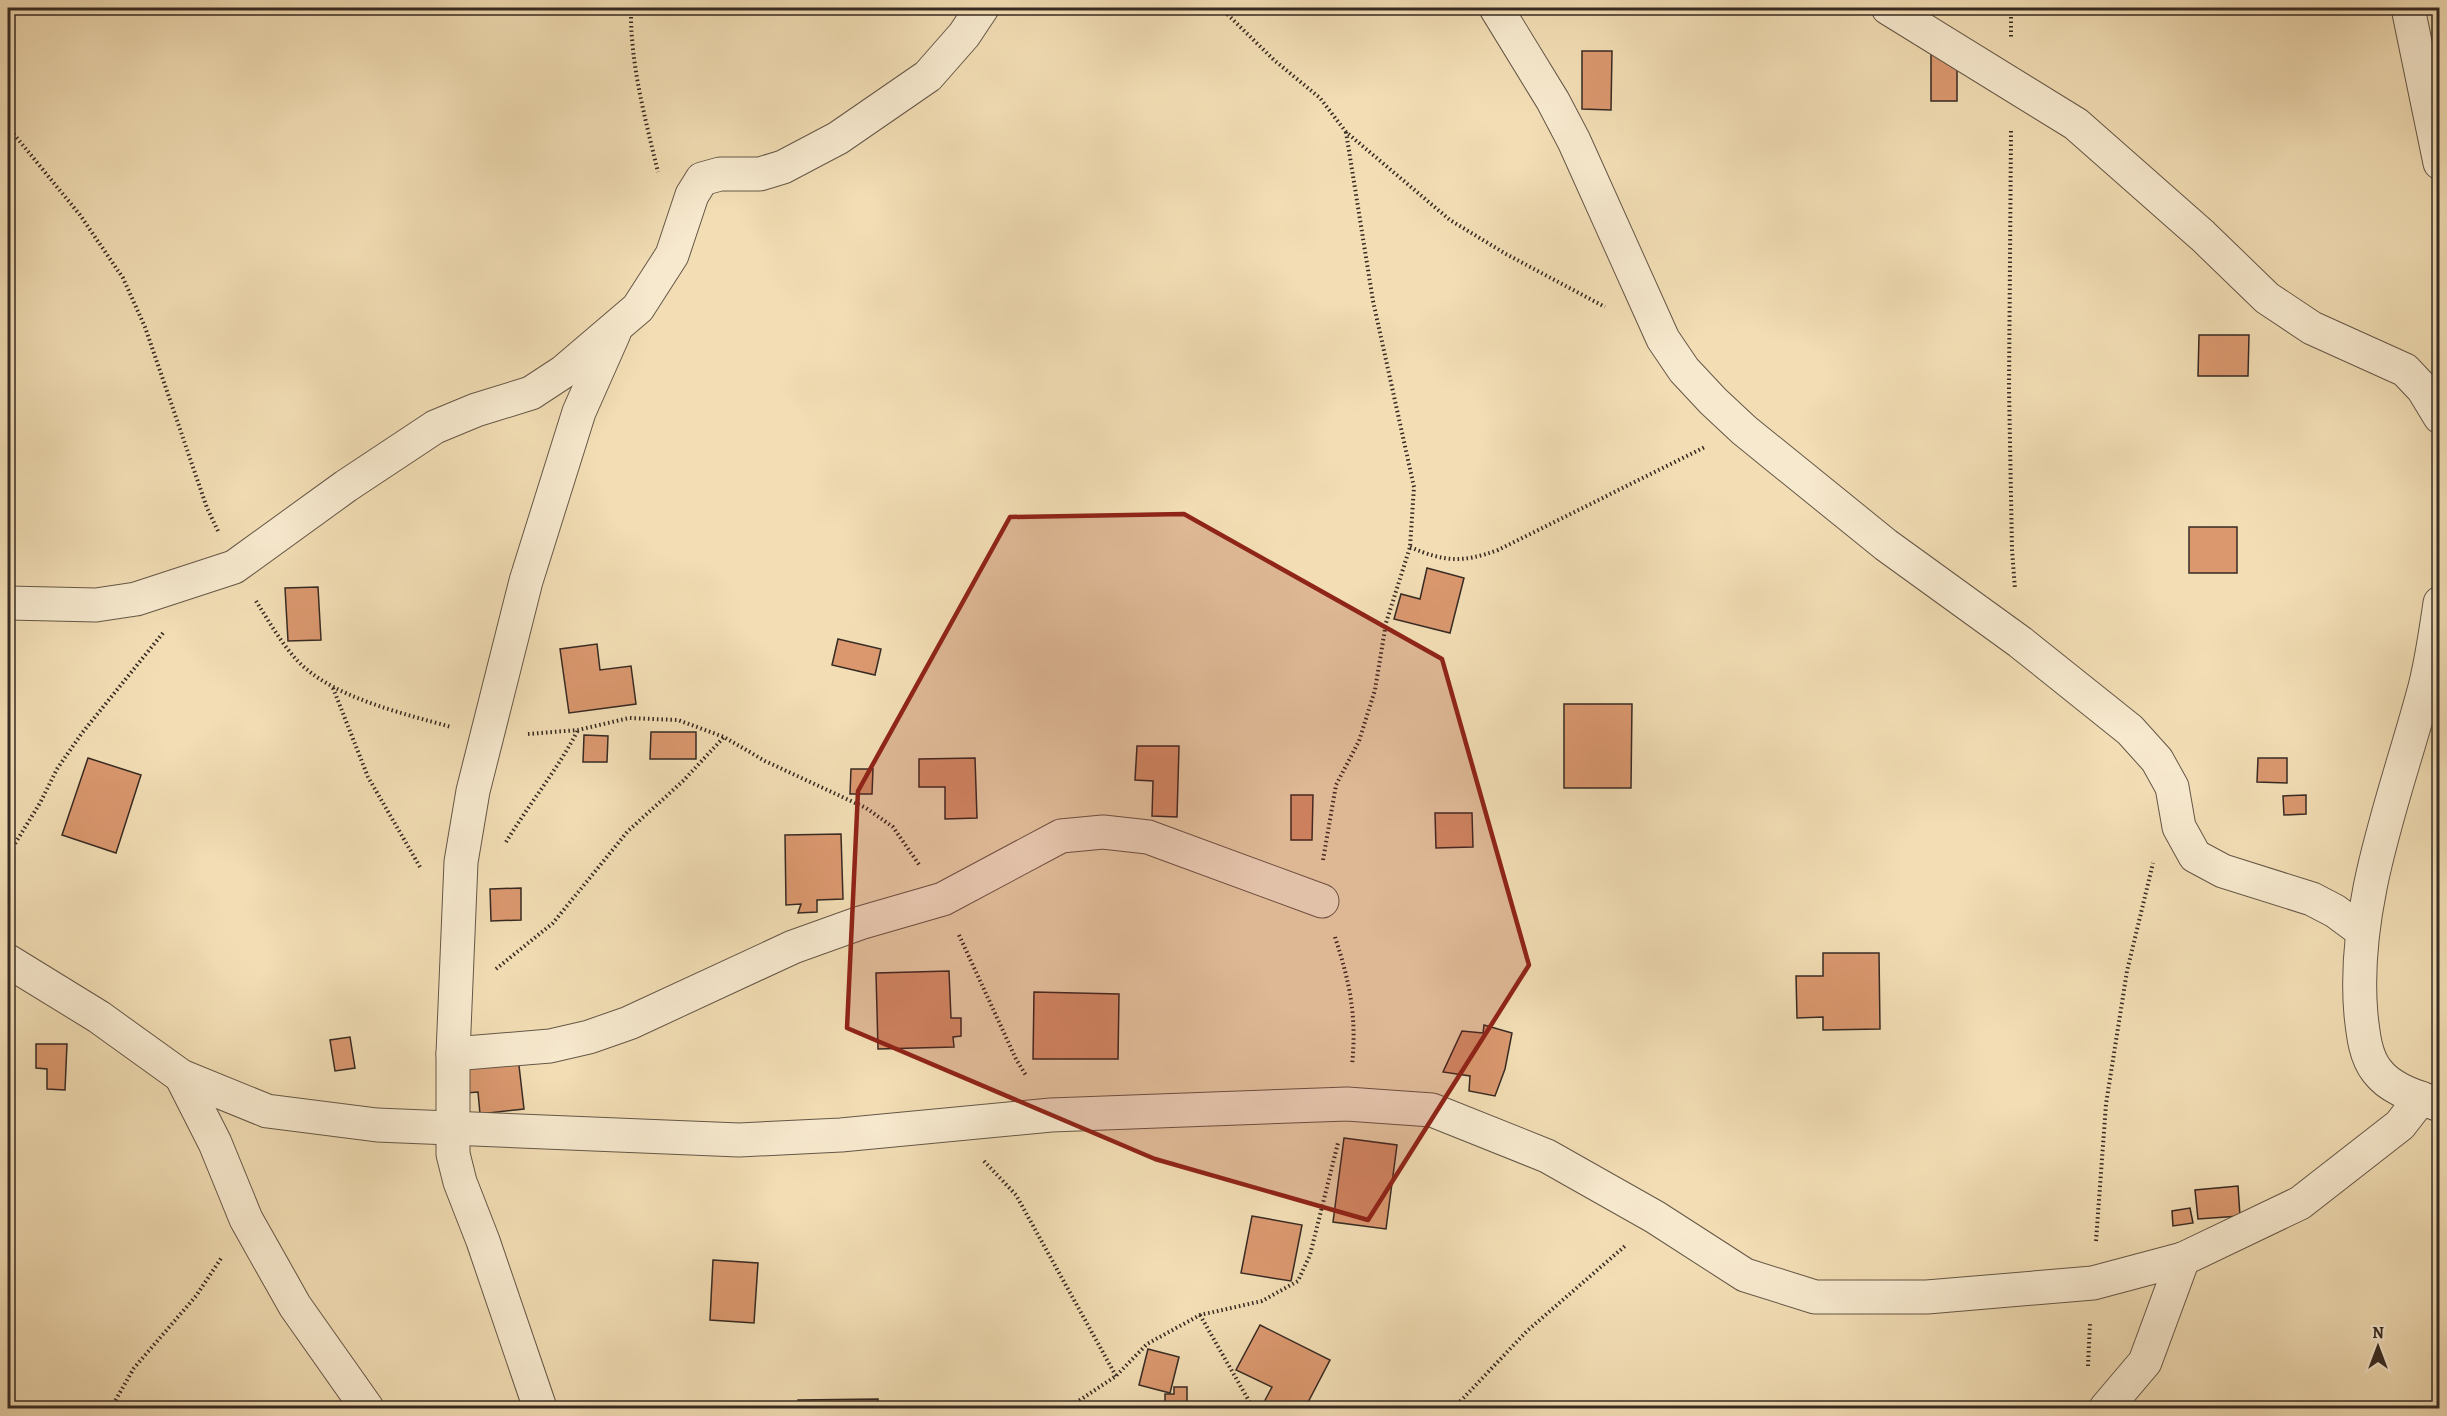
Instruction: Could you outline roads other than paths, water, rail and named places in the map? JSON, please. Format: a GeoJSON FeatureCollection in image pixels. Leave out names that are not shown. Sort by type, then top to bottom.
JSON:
{"type":"FeatureCollection","features":[{"type":"Feature","properties":{"kind":"street"},"geometry":{"type":"LineString","coordinates":[[8,603],[96,605],[136,599],[234,567],[346,486],[435,428],[476,410],[531,393],[563,372],[638,308],[672,255],[692,195],[702,179],[720,174],[760,174],[783,167],[838,138],[928,76],[964,35],[981,8]]}},
{"type":"Feature","properties":{"kind":"street"},"geometry":{"type":"LineString","coordinates":[[1496,8],[1569,131],[1664,339],[1684,370],[1744,430],[1886,545],[2020,642],[2130,730],[2157,760],[2172,787],[2180,827],[2195,856],[2223,871],[2312,899],[2335,911],[2362,932]]}},
{"type":"Feature","properties":{"kind":"street"},"geometry":{"type":"LineString","coordinates":[[1888,8],[2076,124],[2203,236],[2267,298],[2312,328],[2405,370],[2423,389],[2439,417]]}},
{"type":"Feature","properties":{"kind":"street"},"geometry":{"type":"LineString","coordinates":[[2408,8],[2439,163]]}},
{"type":"Feature","properties":{"kind":"street"},"geometry":{"type":"LineString","coordinates":[[540,1408],[483,1241],[460,1182],[451,1128],[461,862],[473,791],[488,738],[503,662],[579,412],[617,326]]}},
{"type":"Feature","properties":{"kind":"street"},"geometry":{"type":"LineString","coordinates":[[8,961],[99,1017],[181,1076],[267,1111],[377,1125],[739,1140],[841,1135],[1051,1115],[1347,1104],[1432,1110],[1547,1156],[1656,1217],[1744,1275],[1815,1297],[1927,1297],[2093,1283],[2183,1259],[2300,1203],[2430,1102],[2387,1083],[2375,1069],[2363,1038],[2359,992],[2362,932],[2382,833],[2433,655],[2439,603]]}},
{"type":"Feature","properties":{"kind":"street"},"geometry":{"type":"LineString","coordinates":[[453,1054],[550,1046],[589,1037],[629,1023],[794,947],[860,923],[943,899],[1060,836],[1103,832],[1148,837],[1322,901]]}},
{"type":"Feature","properties":{"kind":"street"},"geometry":{"type":"LineString","coordinates":[[181,1076],[215,1143],[246,1219],[295,1306],[367,1408]]}},
{"type":"Feature","properties":{"kind":"street"},"geometry":{"type":"LineString","coordinates":[[2106,1408],[2145,1362],[2172,1297],[2183,1259]]}}]}
